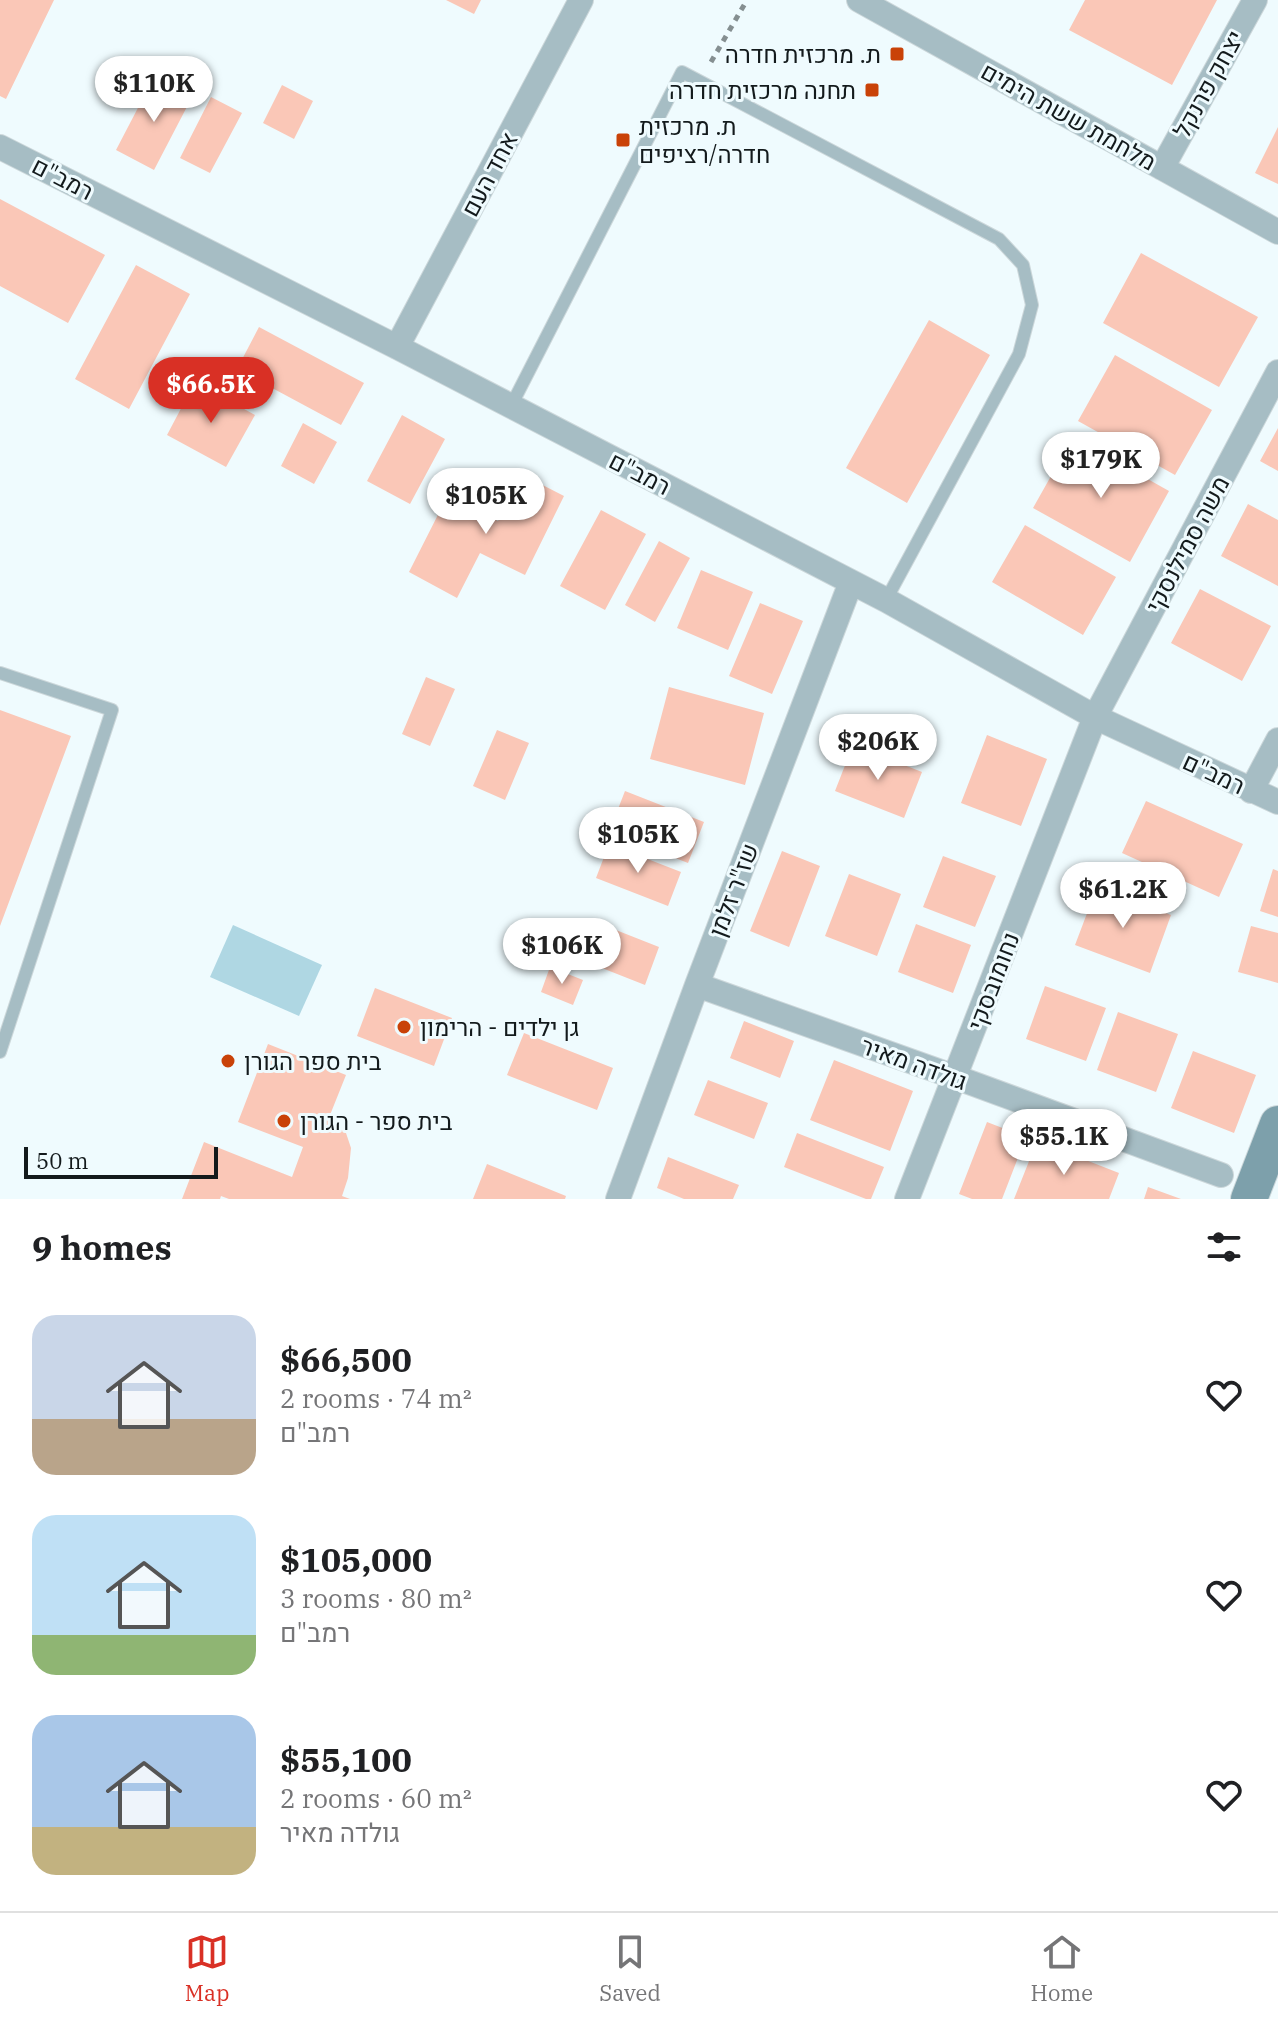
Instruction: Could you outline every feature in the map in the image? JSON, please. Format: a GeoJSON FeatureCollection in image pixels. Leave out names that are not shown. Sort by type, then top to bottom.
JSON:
{"type":"FeatureCollection","features":[{"type":"Feature","properties":{"kind":"main road"},"geometry":{"type":"LineString","coordinates":[[1249,1199],[1278,1124]]}},
{"type":"Feature","properties":{"kind":"street","name":"אחד העם"},"geometry":{"type":"LineString","coordinates":[[397,347],[581,0]]}},
{"type":"Feature","properties":{"kind":"street","name":"מלחמת ששת הימים"},"geometry":{"type":"LineString","coordinates":[[859,0],[1278,232]]}},
{"type":"Feature","properties":{"kind":"street","name":"יצחק פרנקל"},"geometry":{"type":"LineString","coordinates":[[1162,168],[1255,0]]}},
{"type":"Feature","properties":{"kind":"street","name":"רמב\"ם"},"geometry":{"type":"LineString","coordinates":[[0,147],[397,347],[886,600],[1095,717],[1278,802]]}},
{"type":"Feature","properties":{"kind":"street","name":"משה סמילנסקי"},"geometry":{"type":"LineString","coordinates":[[1095,717],[1278,372]]}},
{"type":"Feature","properties":{"kind":"street","name":"שז\"ר זלמן"},"geometry":{"type":"LineString","coordinates":[[618,1199],[851,582]]}},
{"type":"Feature","properties":{"kind":"street","name":"נחומובסקי"},"geometry":{"type":"LineString","coordinates":[[907,1199],[1095,717]]}},
{"type":"Feature","properties":{"kind":"street"},"geometry":{"type":"LineString","coordinates":[[1251,791],[1278,740]]}},
{"type":"Feature","properties":{"kind":"street","name":"גולדה מאיר"},"geometry":{"type":"LineString","coordinates":[[697,985],[1221,1175]]}},
{"type":"Feature","properties":{"kind":"lane"},"geometry":{"type":"LineString","coordinates":[[511,406],[682,72],[999,239],[1023,265],[1032,305],[1019,354],[886,600]]}},
{"type":"Feature","properties":{"kind":"lane"},"geometry":{"type":"LineString","coordinates":[[0,673],[112,710],[4,1026],[0,1052]]}},
{"type":"Feature","properties":{"kind":"path"},"geometry":{"type":"LineString","coordinates":[[711,62],[747,0]]}},
{"type":"Feature","properties":{"kind":"shaded area"},"geometry":{"type":"Polygon","coordinates":[[[233,925],[322,965],[299,1016],[210,977],[233,925]]]}},
{"type":"Feature","properties":{"kind":"building"},"geometry":{"type":"Polygon","coordinates":[[[0,0],[54,0],[6,99],[0,96],[0,0]]]}},
{"type":"Feature","properties":{"kind":"building"},"geometry":{"type":"Polygon","coordinates":[[[446,0],[481,0],[474,14],[446,0]]]}},
{"type":"Feature","properties":{"kind":"building"},"geometry":{"type":"Polygon","coordinates":[[[1085,0],[1217,0],[1172,85],[1069,30],[1085,0]]]}},
{"type":"Feature","properties":{"kind":"building"},"geometry":{"type":"Polygon","coordinates":[[[153,79],[191,99],[154,170],[116,150],[153,79]]]}},
{"type":"Feature","properties":{"kind":"building"},"geometry":{"type":"Polygon","coordinates":[[[282,85],[313,101],[294,139],[263,123],[282,85]]]}},
{"type":"Feature","properties":{"kind":"building"},"geometry":{"type":"Polygon","coordinates":[[[211,97],[242,113],[210,173],[180,158],[211,97]]]}},
{"type":"Feature","properties":{"kind":"building"},"geometry":{"type":"Polygon","coordinates":[[[1278,127],[1278,184],[1255,173],[1278,127]]]}},
{"type":"Feature","properties":{"kind":"building"},"geometry":{"type":"Polygon","coordinates":[[[0,199],[105,255],[68,323],[0,286],[0,199]]]}},
{"type":"Feature","properties":{"kind":"building"},"geometry":{"type":"Polygon","coordinates":[[[1141,253],[1258,317],[1219,387],[1103,323],[1141,253]]]}},
{"type":"Feature","properties":{"kind":"building"},"geometry":{"type":"Polygon","coordinates":[[[136,265],[190,294],[129,409],[75,379],[136,265]]]}},
{"type":"Feature","properties":{"kind":"building"},"geometry":{"type":"Polygon","coordinates":[[[929,320],[990,355],[907,503],[846,468],[929,320]]]}},
{"type":"Feature","properties":{"kind":"building"},"geometry":{"type":"Polygon","coordinates":[[[259,327],[364,383],[341,425],[237,369],[259,327]]]}},
{"type":"Feature","properties":{"kind":"building"},"geometry":{"type":"Polygon","coordinates":[[[1115,355],[1212,410],[1175,475],[1078,421],[1115,355]]]}},
{"type":"Feature","properties":{"kind":"building"},"geometry":{"type":"Polygon","coordinates":[[[195,382],[255,415],[226,467],[167,435],[195,382]]]}},
{"type":"Feature","properties":{"kind":"building"},"geometry":{"type":"Polygon","coordinates":[[[402,415],[445,439],[410,504],[367,481],[402,415]]]}},
{"type":"Feature","properties":{"kind":"building"},"geometry":{"type":"Polygon","coordinates":[[[303,423],[337,442],[314,484],[281,466],[303,423]]]}},
{"type":"Feature","properties":{"kind":"building"},"geometry":{"type":"Polygon","coordinates":[[[1278,428],[1278,471],[1260,461],[1278,428]]]}},
{"type":"Feature","properties":{"kind":"building"},"geometry":{"type":"Polygon","coordinates":[[[1073,437],[1169,491],[1130,562],[1033,508],[1073,437]]]}},
{"type":"Feature","properties":{"kind":"building"},"geometry":{"type":"Polygon","coordinates":[[[521,474],[564,496],[525,575],[480,553],[457,598],[409,572],[448,495],[498,521],[521,474]]]}},
{"type":"Feature","properties":{"kind":"building"},"geometry":{"type":"Polygon","coordinates":[[[1248,504],[1278,520],[1278,586],[1221,556],[1248,504]]]}},
{"type":"Feature","properties":{"kind":"building"},"geometry":{"type":"Polygon","coordinates":[[[601,510],[646,534],[605,610],[560,586],[601,510]]]}},
{"type":"Feature","properties":{"kind":"building"},"geometry":{"type":"Polygon","coordinates":[[[1025,525],[1116,577],[1083,635],[992,582],[1025,525]]]}},
{"type":"Feature","properties":{"kind":"building"},"geometry":{"type":"Polygon","coordinates":[[[659,541],[690,558],[655,622],[625,605],[659,541]]]}},
{"type":"Feature","properties":{"kind":"building"},"geometry":{"type":"Polygon","coordinates":[[[701,570],[753,592],[728,650],[677,628],[701,570]]]}},
{"type":"Feature","properties":{"kind":"building"},"geometry":{"type":"Polygon","coordinates":[[[1200,589],[1271,626],[1242,681],[1171,643],[1200,589]]]}},
{"type":"Feature","properties":{"kind":"building"},"geometry":{"type":"Polygon","coordinates":[[[760,603],[803,621],[772,694],[729,676],[760,603]]]}},
{"type":"Feature","properties":{"kind":"building"},"geometry":{"type":"Polygon","coordinates":[[[426,677],[455,689],[430,746],[402,734],[426,677]]]}},
{"type":"Feature","properties":{"kind":"building"},"geometry":{"type":"Polygon","coordinates":[[[669,687],[764,713],[745,785],[650,759],[669,687]]]}},
{"type":"Feature","properties":{"kind":"building"},"geometry":{"type":"Polygon","coordinates":[[[0,710],[71,736],[0,926],[0,710]]]}},
{"type":"Feature","properties":{"kind":"building"},"geometry":{"type":"Polygon","coordinates":[[[497,730],[529,743],[505,800],[473,786],[497,730]]]}},
{"type":"Feature","properties":{"kind":"building"},"geometry":{"type":"Polygon","coordinates":[[[987,735],[1047,759],[1021,826],[961,803],[987,735]]]}},
{"type":"Feature","properties":{"kind":"building"},"geometry":{"type":"Polygon","coordinates":[[[853,745],[922,772],[904,818],[835,791],[853,745]]]}},
{"type":"Feature","properties":{"kind":"building"},"geometry":{"type":"Polygon","coordinates":[[[625,791],[704,822],[688,863],[609,832],[625,791]]]}},
{"type":"Feature","properties":{"kind":"building"},"geometry":{"type":"Polygon","coordinates":[[[1146,801],[1243,844],[1219,897],[1122,853],[1146,801]]]}},
{"type":"Feature","properties":{"kind":"building"},"geometry":{"type":"Polygon","coordinates":[[[609,844],[681,872],[668,906],[596,878],[609,844]]]}},
{"type":"Feature","properties":{"kind":"building"},"geometry":{"type":"Polygon","coordinates":[[[782,851],[820,866],[789,947],[750,931],[782,851]]]}},
{"type":"Feature","properties":{"kind":"building"},"geometry":{"type":"Polygon","coordinates":[[[943,856],[996,876],[975,927],[923,907],[943,856]]]}},
{"type":"Feature","properties":{"kind":"building"},"geometry":{"type":"Polygon","coordinates":[[[1273,869],[1278,871],[1278,917],[1260,911],[1273,869]]]}},
{"type":"Feature","properties":{"kind":"building"},"geometry":{"type":"Polygon","coordinates":[[[849,874],[901,894],[877,956],[825,936],[849,874]]]}},
{"type":"Feature","properties":{"kind":"building"},"geometry":{"type":"Polygon","coordinates":[[[1097,887],[1171,915],[1150,973],[1075,945],[1097,887]]]}},
{"type":"Feature","properties":{"kind":"building"},"geometry":{"type":"Polygon","coordinates":[[[588,919],[659,947],[645,985],[574,957],[588,919]]]}},
{"type":"Feature","properties":{"kind":"building"},"geometry":{"type":"Polygon","coordinates":[[[916,924],[971,945],[953,993],[898,972],[916,924]]]}},
{"type":"Feature","properties":{"kind":"building"},"geometry":{"type":"Polygon","coordinates":[[[1251,926],[1278,933],[1278,983],[1238,972],[1251,926]]]}},
{"type":"Feature","properties":{"kind":"building"},"geometry":{"type":"Polygon","coordinates":[[[550,967],[583,980],[573,1005],[541,992],[550,967]]]}},
{"type":"Feature","properties":{"kind":"building"},"geometry":{"type":"Polygon","coordinates":[[[1045,986],[1106,1008],[1086,1061],[1026,1039],[1045,986]]]}},
{"type":"Feature","properties":{"kind":"building","name":"גן ילדים - הרימון"},"geometry":{"type":"Polygon","coordinates":[[[375,988],[452,1018],[434,1066],[357,1036],[375,988]]]}},
{"type":"Feature","properties":{"kind":"building"},"geometry":{"type":"Polygon","coordinates":[[[1118,1012],[1178,1034],[1156,1092],[1097,1070],[1118,1012]]]}},
{"type":"Feature","properties":{"kind":"building"},"geometry":{"type":"Polygon","coordinates":[[[744,1021],[794,1041],[780,1078],[730,1058],[744,1021]]]}},
{"type":"Feature","properties":{"kind":"building"},"geometry":{"type":"Polygon","coordinates":[[[524,1033],[613,1068],[597,1110],[507,1075],[524,1033]]]}},
{"type":"Feature","properties":{"kind":"building","name":"בית ספר - הגורן"},"geometry":{"type":"Polygon","coordinates":[[[268,1044],[346,1075],[328,1120],[346,1133],[351,1148],[348,1178],[342,1196],[350,1199],[229,1199],[221,1196],[220,1199],[182,1199],[204,1142],[292,1177],[303,1147],[238,1122],[268,1044]]]}},
{"type":"Feature","properties":{"kind":"building"},"geometry":{"type":"Polygon","coordinates":[[[1193,1051],[1256,1075],[1234,1133],[1171,1108],[1193,1051]]]}},
{"type":"Feature","properties":{"kind":"building"},"geometry":{"type":"Polygon","coordinates":[[[834,1060],[913,1091],[890,1151],[810,1120],[834,1060]]]}},
{"type":"Feature","properties":{"kind":"building"},"geometry":{"type":"Polygon","coordinates":[[[708,1080],[768,1103],[754,1139],[694,1115],[708,1080]]]}},
{"type":"Feature","properties":{"kind":"building"},"geometry":{"type":"Polygon","coordinates":[[[987,1122],[1026,1137],[1002,1199],[972,1199],[959,1194],[987,1122]]]}},
{"type":"Feature","properties":{"kind":"building"},"geometry":{"type":"Polygon","coordinates":[[[797,1133],[884,1167],[871,1199],[784,1167],[797,1133]]]}},
{"type":"Feature","properties":{"kind":"building"},"geometry":{"type":"Polygon","coordinates":[[[1037,1141],[1119,1173],[1109,1199],[1014,1199],[1037,1141]]]}},
{"type":"Feature","properties":{"kind":"building"},"geometry":{"type":"Polygon","coordinates":[[[668,1157],[739,1185],[733,1199],[684,1199],[657,1188],[668,1157]]]}},
{"type":"Feature","properties":{"kind":"building"},"geometry":{"type":"Polygon","coordinates":[[[487,1164],[566,1196],[565,1199],[473,1199],[487,1164]]]}},
{"type":"Feature","properties":{"kind":"building"},"geometry":{"type":"Polygon","coordinates":[[[1148,1187],[1181,1199],[1144,1199],[1148,1187]]]}},
{"type":"Feature","properties":{"kind":"place","name":"ת. מרכזית חדרה"},"geometry":{"type":"Point","coordinates":[897,54]}},
{"type":"Feature","properties":{"kind":"place","name":"תחנה מרכזית חדרה"},"geometry":{"type":"Point","coordinates":[872,90]}},
{"type":"Feature","properties":{"kind":"place","name":"ת. מרכזית חדרה/רציפים"},"geometry":{"type":"Point","coordinates":[623,140]}},
{"type":"Feature","properties":{"kind":"place","name":"גן ילדים - הרימון"},"geometry":{"type":"Point","coordinates":[404,1027]}},
{"type":"Feature","properties":{"kind":"place","name":"בית ספר הגורן"},"geometry":{"type":"Point","coordinates":[228,1061]}},
{"type":"Feature","properties":{"kind":"place","name":"בית ספר - הגורן"},"geometry":{"type":"Point","coordinates":[284,1121]}}]}
